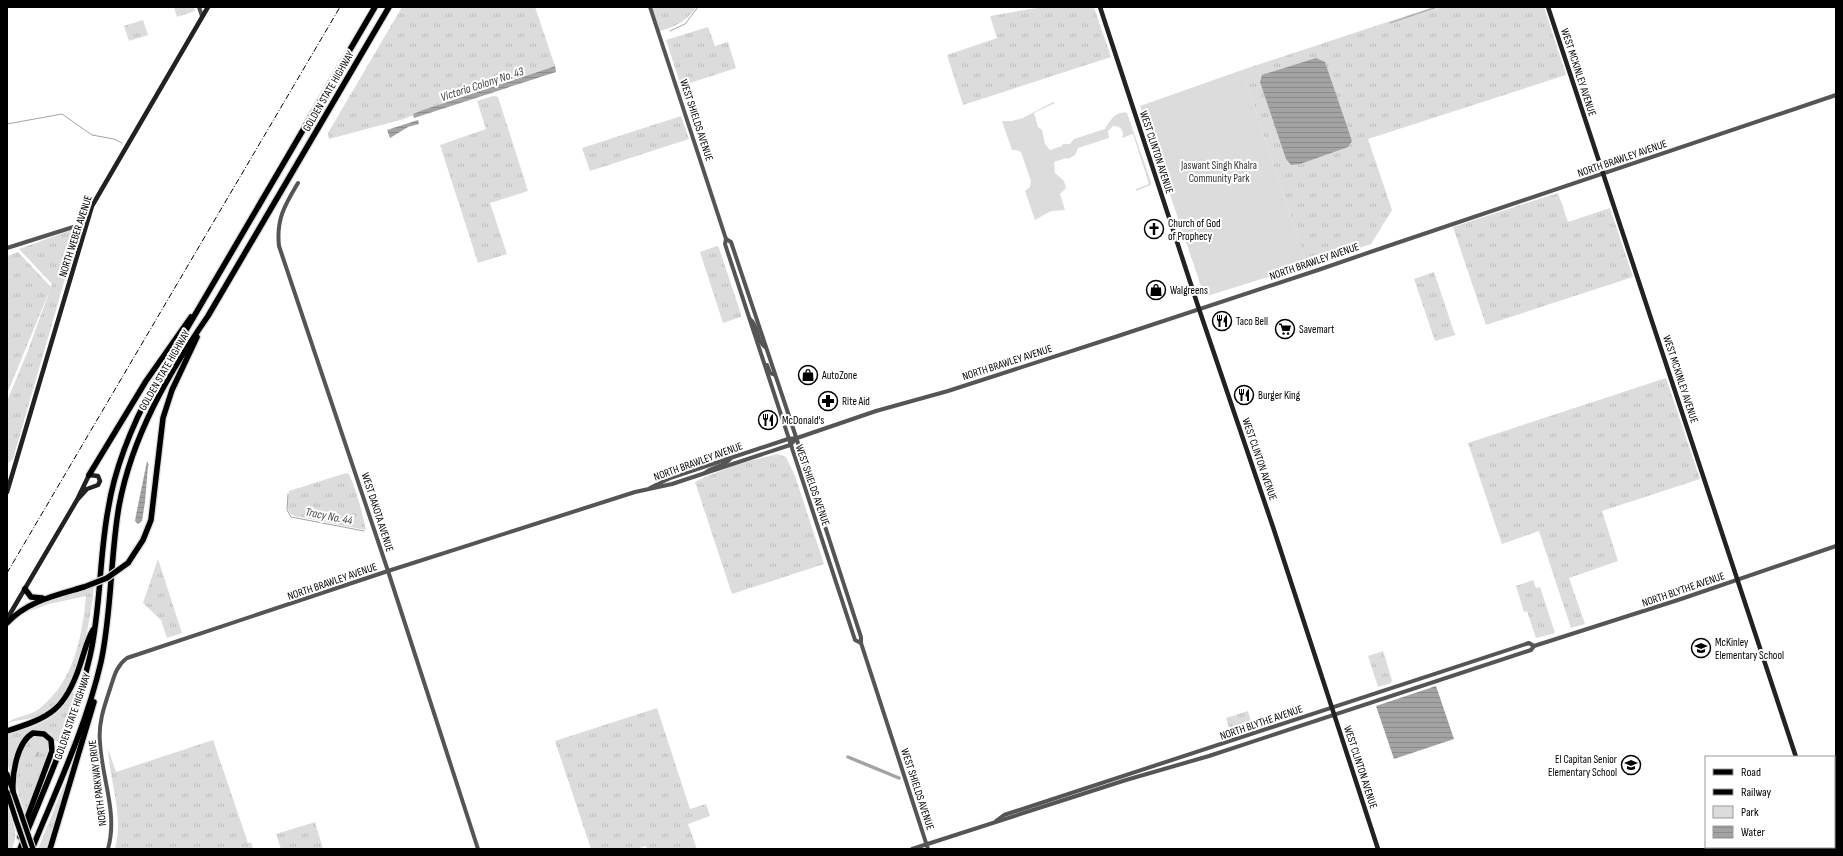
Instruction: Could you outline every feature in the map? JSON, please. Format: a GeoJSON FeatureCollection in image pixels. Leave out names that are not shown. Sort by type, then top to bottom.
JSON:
{"type":"FeatureCollection","features":[{"type":"Feature","properties":{"kind":"highway","name":"GOLDEN STATE HIGHWAY"},"geometry":{"type":"LineString","coordinates":[[20,849],[78,703],[87,670],[95,626],[108,510],[118,466],[126,443],[144,403],[375,7]]}},
{"type":"Feature","properties":{"kind":"highway","name":"GOLDEN STATE HIGHWAY"},"geometry":{"type":"LineString","coordinates":[[33,849],[82,725],[98,673],[108,623],[119,506],[130,466],[154,403],[182,354],[208,316],[389,7]]}},
{"type":"Feature","properties":{"kind":"highway"},"geometry":{"type":"LineString","coordinates":[[90,475],[146,381],[187,322],[203,303]]}},
{"type":"Feature","properties":{"kind":"highway"},"geometry":{"type":"LineString","coordinates":[[7,623],[24,609],[44,598],[84,587],[107,578],[128,563],[143,540],[151,520],[160,437],[172,390],[208,316]]}},
{"type":"Feature","properties":{"kind":"highway"},"geometry":{"type":"LineString","coordinates":[[25,589],[31,597],[44,598]]}},
{"type":"Feature","properties":{"kind":"highway"},"geometry":{"type":"LineString","coordinates":[[7,731],[44,718],[63,702],[71,688],[90,635],[95,626]]}},
{"type":"Feature","properties":{"kind":"highway"},"geometry":{"type":"LineString","coordinates":[[50,849],[96,694],[98,673]]}},
{"type":"Feature","properties":{"kind":"highway"},"geometry":{"type":"LineString","coordinates":[[13,790],[13,771],[25,740],[33,733],[44,734],[51,740],[52,753],[16,849]]}},
{"type":"Feature","properties":{"kind":"main road","name":"NORTH WEBER AVENUE"},"geometry":{"type":"LineString","coordinates":[[7,491],[9,477],[13,471],[86,223],[100,191],[208,7]]}},
{"type":"Feature","properties":{"kind":"main road","name":"WEST CLINTON AVENUE"},"geometry":{"type":"LineString","coordinates":[[1100,7],[1199,309],[1273,527],[1378,849]]}},
{"type":"Feature","properties":{"kind":"main road","name":"WEST MCKINLEY AVENUE"},"geometry":{"type":"LineString","coordinates":[[1548,7],[1796,756]]}},
{"type":"Feature","properties":{"kind":"main road"},"geometry":{"type":"LineString","coordinates":[[7,470],[13,471]]}},
{"type":"Feature","properties":{"kind":"main road"},"geometry":{"type":"LineString","coordinates":[[7,619],[77,500],[90,475],[98,476],[100,480],[99,484],[88,489],[77,500]]}},
{"type":"Feature","properties":{"kind":"main road"},"geometry":{"type":"LineString","coordinates":[[7,774],[33,849]]}},
{"type":"Feature","properties":{"kind":"main road"},"geometry":{"type":"LineString","coordinates":[[7,792],[26,849]]}},
{"type":"Feature","properties":{"kind":"street"},"geometry":{"type":"LineString","coordinates":[[199,7],[202,16]]}},
{"type":"Feature","properties":{"kind":"street","name":"WEST SHIELDS AVENUE"},"geometry":{"type":"LineString","coordinates":[[650,7],[726,239],[730,242],[797,438],[927,847]]}},
{"type":"Feature","properties":{"kind":"street","name":"NORTH BRAWLEY AVENUE"},"geometry":{"type":"LineString","coordinates":[[650,488],[670,478],[732,457],[788,439],[797,438],[876,411],[948,391],[1199,309],[1836,95]]}},
{"type":"Feature","properties":{"kind":"street","name":"WEST DAKOTA AVENUE"},"geometry":{"type":"LineString","coordinates":[[298,183],[281,216],[278,230],[279,246],[388,571],[478,849]]}},
{"type":"Feature","properties":{"kind":"street"},"geometry":{"type":"LineString","coordinates":[[7,248],[86,223]]}},
{"type":"Feature","properties":{"kind":"street","name":"WEST SHIELDS AVENUE"},"geometry":{"type":"LineString","coordinates":[[726,239],[724,244],[855,640],[861,643]]}},
{"type":"Feature","properties":{"kind":"street"},"geometry":{"type":"LineString","coordinates":[[749,319],[754,322],[762,345],[766,347]]}},
{"type":"Feature","properties":{"kind":"street"},"geometry":{"type":"LineString","coordinates":[[762,357],[766,360],[770,373],[775,375]]}},
{"type":"Feature","properties":{"kind":"street","name":"NORTH BRAWLEY AVENUE"},"geometry":{"type":"LineString","coordinates":[[134,655],[388,571],[650,488],[672,484],[703,474],[790,445],[797,438]]}},
{"type":"Feature","properties":{"kind":"street"},"geometry":{"type":"LineString","coordinates":[[703,474],[709,469],[728,462],[732,457]]}},
{"type":"Feature","properties":{"kind":"street","name":"NORTH BLYTHE AVENUE"},"geometry":{"type":"LineString","coordinates":[[995,821],[1005,820],[1126,780],[1179,766],[1530,650],[1534,646],[1836,546]]}},
{"type":"Feature","properties":{"kind":"street","name":"NORTH BLYTHE AVENUE"},"geometry":{"type":"LineString","coordinates":[[912,849],[927,847],[1044,801],[1244,738],[1529,643],[1534,646]]}},
{"type":"Feature","properties":{"kind":"street","name":"NORTH PARKWAY DRIVE"},"geometry":{"type":"LineString","coordinates":[[108,849],[111,835],[112,815],[100,750],[100,724],[104,707],[118,668],[123,661],[134,655]]}},
{"type":"Feature","properties":{"kind":"green space"},"geometry":{"type":"Polygon","coordinates":[[[174,7],[194,7],[195,11],[177,17],[174,7]]]}},
{"type":"Feature","properties":{"kind":"green space"},"geometry":{"type":"Polygon","coordinates":[[[402,7],[535,7],[555,66],[455,98],[404,119],[329,139],[328,133],[402,7]]]}},
{"type":"Feature","properties":{"kind":"green space"},"geometry":{"type":"Polygon","coordinates":[[[652,7],[696,7],[680,23],[660,31],[652,7]]]}},
{"type":"Feature","properties":{"kind":"green space"},"geometry":{"type":"Polygon","coordinates":[[[1043,7],[1094,7],[1111,57],[963,105],[947,55],[997,38],[990,16],[1043,7]]]}},
{"type":"Feature","properties":{"kind":"green space"},"geometry":{"type":"Polygon","coordinates":[[[1433,7],[1544,7],[1566,75],[1368,139],[1392,210],[1371,244],[1307,265],[1242,70],[1433,7]]]}},
{"type":"Feature","properties":{"kind":"green space"},"geometry":{"type":"Polygon","coordinates":[[[143,20],[148,35],[129,41],[124,26],[143,20]]]}},
{"type":"Feature","properties":{"kind":"green space"},"geometry":{"type":"Polygon","coordinates":[[[708,27],[715,46],[728,42],[736,68],[681,86],[666,40],[708,27]]]}},
{"type":"Feature","properties":{"kind":"green space","name":"Jaswant Singh Khalra Community Park"},"geometry":{"type":"Polygon","coordinates":[[[1242,70],[1307,265],[1207,296],[1204,295],[1140,106],[1242,70]]]}},
{"type":"Feature","properties":{"kind":"green space"},"geometry":{"type":"Polygon","coordinates":[[[493,96],[498,97],[528,191],[490,203],[507,254],[478,263],[440,145],[486,129],[477,101],[493,96]]]}},
{"type":"Feature","properties":{"kind":"green space"},"geometry":{"type":"Polygon","coordinates":[[[1053,102],[1055,103],[1034,113],[1038,127],[1042,130],[1045,144],[1050,150],[1062,146],[1063,144],[1070,144],[1074,139],[1105,129],[1111,120],[1117,115],[1123,112],[1127,113],[1151,185],[1136,191],[1136,189],[1149,184],[1133,134],[1122,138],[1123,133],[1121,129],[1118,126],[1113,126],[1108,131],[1109,138],[1078,148],[1075,155],[1068,159],[1066,158],[1054,162],[1055,173],[1064,181],[1066,188],[1060,194],[1065,210],[1051,211],[1035,220],[1025,191],[1030,187],[1031,181],[1021,152],[1012,150],[1002,121],[1012,121],[1023,118],[1053,102]]]}},
{"type":"Feature","properties":{"kind":"green space"},"geometry":{"type":"Polygon","coordinates":[[[681,116],[689,139],[590,171],[582,148],[681,116]]]}},
{"type":"Feature","properties":{"kind":"green space"},"geometry":{"type":"Polygon","coordinates":[[[1558,193],[1568,222],[1610,208],[1633,277],[1486,325],[1453,227],[1558,193]]]}},
{"type":"Feature","properties":{"kind":"green space"},"geometry":{"type":"Polygon","coordinates":[[[74,229],[79,230],[13,459],[7,464],[7,401],[27,353],[52,284],[19,249],[74,229]]]}},
{"type":"Feature","properties":{"kind":"green space"},"geometry":{"type":"Polygon","coordinates":[[[717,246],[719,248],[741,314],[741,317],[723,323],[700,252],[717,246]]]}},
{"type":"Feature","properties":{"kind":"green space"},"geometry":{"type":"Polygon","coordinates":[[[18,252],[51,287],[7,394],[7,256],[18,252]]]}},
{"type":"Feature","properties":{"kind":"green space"},"geometry":{"type":"Polygon","coordinates":[[[1434,272],[1455,335],[1435,341],[1414,279],[1434,272]]]}},
{"type":"Feature","properties":{"kind":"green space"},"geometry":{"type":"Polygon","coordinates":[[[1666,378],[1700,479],[1602,511],[1618,561],[1569,578],[1585,624],[1571,628],[1539,531],[1502,544],[1468,443],[1666,378]]]}},
{"type":"Feature","properties":{"kind":"green space"},"geometry":{"type":"Polygon","coordinates":[[[778,454],[786,457],[795,476],[824,564],[732,594],[695,482],[736,465],[778,454]]]}},
{"type":"Feature","properties":{"kind":"green space"},"geometry":{"type":"Polygon","coordinates":[[[346,473],[349,474],[354,488],[366,530],[294,516],[291,514],[287,505],[289,491],[346,473]]]}},
{"type":"Feature","properties":{"kind":"green space"},"geometry":{"type":"Polygon","coordinates":[[[158,559],[182,633],[167,638],[161,620],[143,603],[158,559]]]}},
{"type":"Feature","properties":{"kind":"green space"},"geometry":{"type":"Polygon","coordinates":[[[1533,580],[1536,588],[1540,587],[1555,633],[1536,638],[1527,611],[1524,612],[1516,586],[1533,580]]]}},
{"type":"Feature","properties":{"kind":"green space"},"geometry":{"type":"Polygon","coordinates":[[[94,587],[86,638],[81,656],[66,690],[57,703],[45,713],[35,717],[7,723],[36,711],[52,697],[61,685],[68,672],[79,642],[86,596],[49,604],[30,611],[46,601],[94,587]]]}},
{"type":"Feature","properties":{"kind":"green space"},"geometry":{"type":"Polygon","coordinates":[[[1383,651],[1392,680],[1391,683],[1378,687],[1368,656],[1383,651]]]}},
{"type":"Feature","properties":{"kind":"green space"},"geometry":{"type":"Polygon","coordinates":[[[72,693],[75,694],[59,741],[55,741],[46,731],[31,732],[10,771],[7,762],[7,735],[27,729],[53,716],[60,710],[72,693]]]}},
{"type":"Feature","properties":{"kind":"green space"},"geometry":{"type":"Polygon","coordinates":[[[657,708],[690,809],[706,804],[710,816],[688,824],[697,849],[647,849],[646,846],[636,849],[591,849],[555,741],[657,708]]]}},
{"type":"Feature","properties":{"kind":"green space"},"geometry":{"type":"Polygon","coordinates":[[[1248,711],[1253,728],[1246,733],[1232,737],[1226,718],[1248,711]]]}},
{"type":"Feature","properties":{"kind":"green space"},"geometry":{"type":"Polygon","coordinates":[[[39,735],[48,740],[50,749],[26,816],[18,790],[18,768],[20,759],[28,741],[33,736],[39,735]]]}},
{"type":"Feature","properties":{"kind":"green space"},"geometry":{"type":"Polygon","coordinates":[[[213,740],[248,843],[251,842],[253,849],[115,849],[118,824],[116,799],[108,749],[116,772],[213,740]]]}},
{"type":"Feature","properties":{"kind":"green space"},"geometry":{"type":"Polygon","coordinates":[[[34,742],[39,747],[40,753],[36,758],[31,754],[30,743],[34,742]]]}},
{"type":"Feature","properties":{"kind":"green space"},"geometry":{"type":"Polygon","coordinates":[[[65,783],[68,784],[48,849],[38,849],[65,783]]]}},
{"type":"Feature","properties":{"kind":"green space"},"geometry":{"type":"Polygon","coordinates":[[[7,805],[15,832],[12,849],[7,849],[7,805]]]}},
{"type":"Feature","properties":{"kind":"green space"},"geometry":{"type":"Polygon","coordinates":[[[315,822],[323,849],[281,849],[276,834],[315,822]]]}},
{"type":"Feature","properties":{"kind":"water"},"geometry":{"type":"Polygon","coordinates":[[[1316,58],[1325,62],[1352,141],[1348,147],[1300,164],[1291,165],[1286,159],[1260,82],[1262,75],[1316,58]]]}},
{"type":"Feature","properties":{"kind":"water"},"geometry":{"type":"Polygon","coordinates":[[[555,66],[556,72],[414,118],[413,114],[423,110],[555,66]]]}},
{"type":"Feature","properties":{"kind":"water"},"geometry":{"type":"Polygon","coordinates":[[[418,120],[419,124],[408,127],[390,138],[387,130],[418,120]]]}},
{"type":"Feature","properties":{"kind":"water"},"geometry":{"type":"Polygon","coordinates":[[[147,461],[149,465],[145,502],[142,521],[138,524],[135,521],[147,461]]]}},
{"type":"Feature","properties":{"kind":"water"},"geometry":{"type":"Polygon","coordinates":[[[1436,686],[1454,739],[1394,759],[1376,706],[1436,686]]]}},
{"type":"Feature","properties":{"kind":"waterway","name":"Victoria Colony No. 43"},"geometry":{"type":"LineString","coordinates":[[670,31],[685,24],[698,7]]}},
{"type":"Feature","properties":{"kind":"waterway"},"geometry":{"type":"LineString","coordinates":[[1390,23],[1437,7]]}},
{"type":"Feature","properties":{"kind":"waterway"},"geometry":{"type":"LineString","coordinates":[[7,124],[62,114],[92,135],[114,139],[122,143]]}},
{"type":"Feature","properties":{"kind":"waterway","name":"Tracy No. 44"},"geometry":{"type":"LineString","coordinates":[[288,494],[287,510],[291,517],[364,531]]}},
{"type":"Feature","properties":{"kind":"waterway"},"geometry":{"type":"LineString","coordinates":[[848,757],[899,778]]}},
{"type":"Feature","properties":{"kind":"railway"},"geometry":{"type":"LineString","coordinates":[[7,573],[340,7]]}},
{"type":"Feature","properties":{"kind":"place","name":"Church of God of Prophecy"},"geometry":{"type":"Point","coordinates":[1154,229]}},
{"type":"Feature","properties":{"kind":"place","name":"Walgreens"},"geometry":{"type":"Point","coordinates":[1156,290]}},
{"type":"Feature","properties":{"kind":"place","name":"Taco Bell"},"geometry":{"type":"Point","coordinates":[1222,321]}},
{"type":"Feature","properties":{"kind":"place","name":"Savemart"},"geometry":{"type":"Point","coordinates":[1285,329]}},
{"type":"Feature","properties":{"kind":"place","name":"AutoZone"},"geometry":{"type":"Point","coordinates":[808,375]}},
{"type":"Feature","properties":{"kind":"place","name":"Burger King"},"geometry":{"type":"Point","coordinates":[1244,395]}},
{"type":"Feature","properties":{"kind":"place","name":"Rite Aid"},"geometry":{"type":"Point","coordinates":[828,401]}},
{"type":"Feature","properties":{"kind":"place","name":"McDonald's"},"geometry":{"type":"Point","coordinates":[768,420]}},
{"type":"Feature","properties":{"kind":"place","name":"McKinley Elementary School"},"geometry":{"type":"Point","coordinates":[1701,648]}},
{"type":"Feature","properties":{"kind":"place","name":"El Capitan Senior Elementary School"},"geometry":{"type":"Point","coordinates":[1631,765]}}]}
